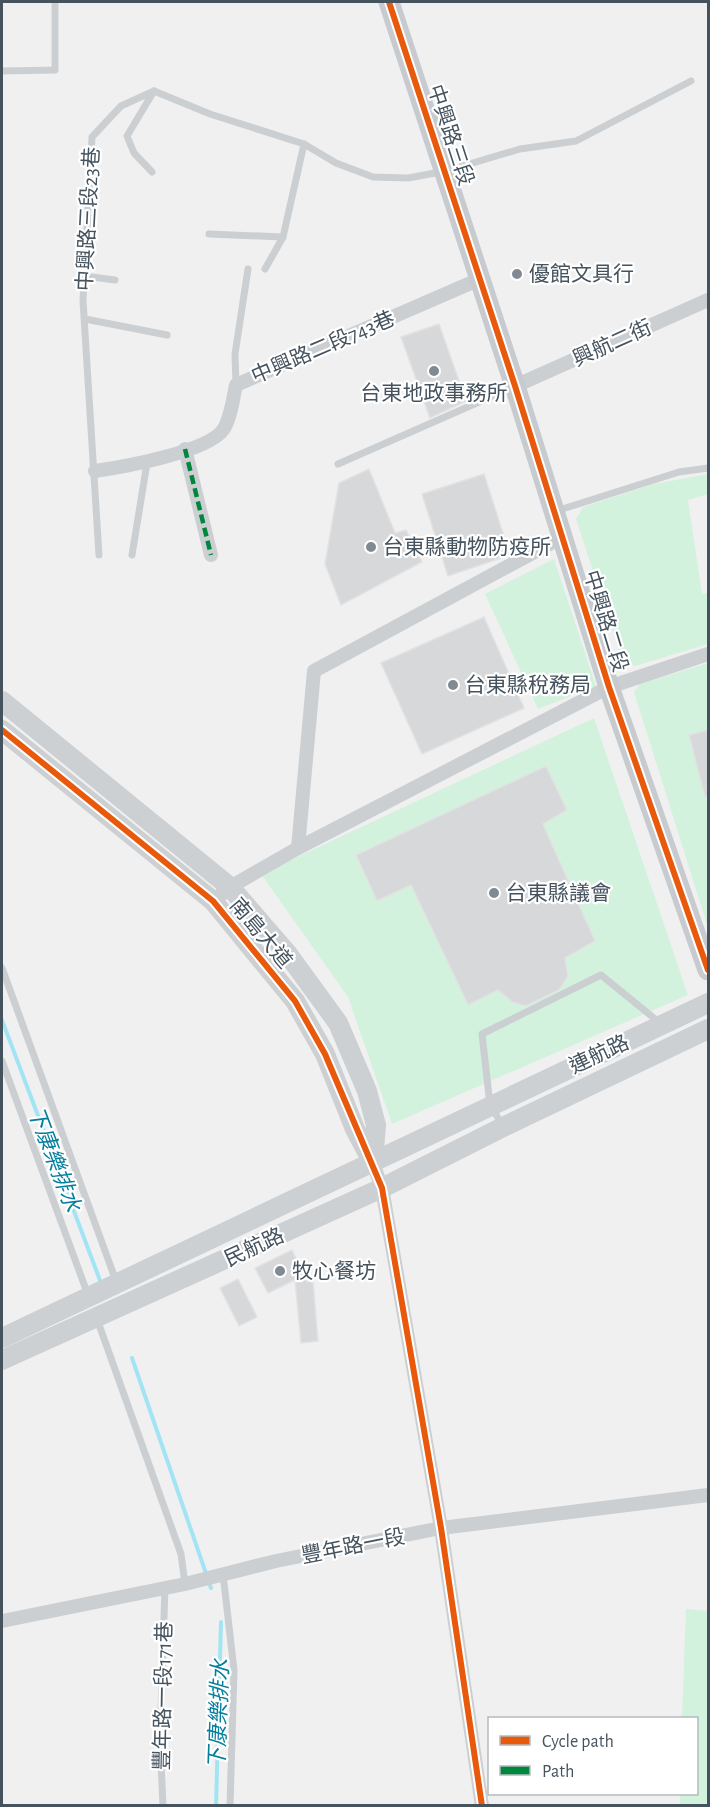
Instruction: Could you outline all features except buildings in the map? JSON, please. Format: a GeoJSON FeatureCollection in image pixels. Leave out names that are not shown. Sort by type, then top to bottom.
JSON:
{"type":"FeatureCollection","features":[{"type":"Feature","properties":{"kind":"main road","name":"中興路三段"},"geometry":{"type":"LineString","coordinates":[[389,2],[480,279]]}},
{"type":"Feature","properties":{"kind":"main road","name":"中興路二段"},"geometry":{"type":"LineString","coordinates":[[480,279],[609,687],[708,970]]}},
{"type":"Feature","properties":{"kind":"street","name":"中興路二段743巷"},"geometry":{"type":"LineString","coordinates":[[95,471],[147,463],[209,441],[223,429],[236,385],[480,279]]}},
{"type":"Feature","properties":{"kind":"street","name":"興航二街"},"geometry":{"type":"LineString","coordinates":[[515,386],[708,300]]}},
{"type":"Feature","properties":{"kind":"street"},"geometry":{"type":"LineString","coordinates":[[185,449],[211,555]]}},
{"type":"Feature","properties":{"kind":"street"},"geometry":{"type":"LineString","coordinates":[[298,848],[314,671],[562,537]]}},
{"type":"Feature","properties":{"kind":"street"},"geometry":{"type":"LineString","coordinates":[[213,902],[230,887],[298,848],[609,687],[708,654]]}},
{"type":"Feature","properties":{"kind":"street","name":"南島大道"},"geometry":{"type":"LineString","coordinates":[[2,701],[230,887],[260,919],[307,978],[338,1023],[367,1091],[376,1125],[373,1163]]}},
{"type":"Feature","properties":{"kind":"street","name":"南島大道"},"geometry":{"type":"LineString","coordinates":[[2,730],[213,902],[295,1001],[325,1054],[354,1129],[373,1163]]}},
{"type":"Feature","properties":{"kind":"street","name":"連航路"},"geometry":{"type":"LineString","coordinates":[[490,1105],[708,1003]]}},
{"type":"Feature","properties":{"kind":"street","name":"連航路"},"geometry":{"type":"LineString","coordinates":[[503,1127],[708,1029]]}},
{"type":"Feature","properties":{"kind":"street","name":"民航路"},"geometry":{"type":"LineString","coordinates":[[2,1338],[373,1163],[490,1105]]}},
{"type":"Feature","properties":{"kind":"street","name":"民航路"},"geometry":{"type":"LineString","coordinates":[[2,1360],[382,1188],[503,1127]]}},
{"type":"Feature","properties":{"kind":"street"},"geometry":{"type":"LineString","coordinates":[[373,1163],[382,1188],[441,1528],[482,1806]]}},
{"type":"Feature","properties":{"kind":"street","name":"豐年路一段"},"geometry":{"type":"LineString","coordinates":[[2,1622],[185,1584],[276,1561],[441,1528],[708,1495]]}},
{"type":"Feature","properties":{"kind":"lane"},"geometry":{"type":"LineString","coordinates":[[2,70],[55,70],[55,2]]}},
{"type":"Feature","properties":{"kind":"lane"},"geometry":{"type":"LineString","coordinates":[[152,172],[134,153],[127,136],[154,91],[210,114],[304,144],[336,164],[373,177],[408,178],[446,171],[520,149],[576,141],[692,81]]}},
{"type":"Feature","properties":{"kind":"lane","name":"中興路三段23巷"},"geometry":{"type":"LineString","coordinates":[[99,555],[84,276],[92,137],[121,106],[154,91]]}},
{"type":"Feature","properties":{"kind":"lane"},"geometry":{"type":"LineString","coordinates":[[265,269],[284,237],[304,144]]}},
{"type":"Feature","properties":{"kind":"lane"},"geometry":{"type":"LineString","coordinates":[[209,234],[284,237]]}},
{"type":"Feature","properties":{"kind":"lane"},"geometry":{"type":"LineString","coordinates":[[236,385],[235,354],[248,269]]}},
{"type":"Feature","properties":{"kind":"lane"},"geometry":{"type":"LineString","coordinates":[[84,276],[115,280]]}},
{"type":"Feature","properties":{"kind":"lane"},"geometry":{"type":"LineString","coordinates":[[85,320],[167,335]]}},
{"type":"Feature","properties":{"kind":"lane"},"geometry":{"type":"LineString","coordinates":[[338,464],[515,386]]}},
{"type":"Feature","properties":{"kind":"lane"},"geometry":{"type":"LineString","coordinates":[[132,555],[147,463]]}},
{"type":"Feature","properties":{"kind":"lane"},"geometry":{"type":"LineString","coordinates":[[554,511],[679,471],[708,468]]}},
{"type":"Feature","properties":{"kind":"lane"},"geometry":{"type":"LineString","coordinates":[[2,968],[117,1283]]}},
{"type":"Feature","properties":{"kind":"lane"},"geometry":{"type":"LineString","coordinates":[[503,1127],[490,1105],[482,1034],[601,975],[662,1024]]}},
{"type":"Feature","properties":{"kind":"lane"},"geometry":{"type":"LineString","coordinates":[[2,1061],[182,1554],[185,1584]]}},
{"type":"Feature","properties":{"kind":"lane"},"geometry":{"type":"LineString","coordinates":[[223,1574],[234,1670],[230,1806]]}},
{"type":"Feature","properties":{"kind":"lane","name":"豐年路一段171巷"},"geometry":{"type":"LineString","coordinates":[[163,1806],[160,1741],[165,1587]]}},
{"type":"Feature","properties":{"kind":"green space"},"geometry":{"type":"Polygon","coordinates":[[[708,474],[708,494],[688,500],[702,594],[708,593],[708,644],[635,666],[622,660],[576,519],[583,507],[654,484],[708,474]]]}},
{"type":"Feature","properties":{"kind":"green space"},"geometry":{"type":"Polygon","coordinates":[[[554,559],[596,686],[538,709],[485,594],[554,559]]]}},
{"type":"Feature","properties":{"kind":"green space"},"geometry":{"type":"Polygon","coordinates":[[[708,663],[708,928],[634,692],[640,684],[708,663]]]}},
{"type":"Feature","properties":{"kind":"green space"},"geometry":{"type":"Polygon","coordinates":[[[594,718],[688,995],[392,1124],[348,997],[261,874],[594,718]]]}},
{"type":"Feature","properties":{"kind":"green space"},"geometry":{"type":"Polygon","coordinates":[[[686,1609],[708,1611],[708,1805],[680,1805],[680,1795],[698,1795],[698,1717],[682,1717],[686,1609]]]}},
{"type":"Feature","properties":{"kind":"waterway","name":"下康樂排水"},"geometry":{"type":"LineString","coordinates":[[2,1020],[101,1283]]}},
{"type":"Feature","properties":{"kind":"waterway","name":"下康樂排水"},"geometry":{"type":"LineString","coordinates":[[132,1358],[211,1588]]}},
{"type":"Feature","properties":{"kind":"waterway","name":"下康樂排水"},"geometry":{"type":"LineString","coordinates":[[216,1806],[221,1622]]}},
{"type":"Feature","properties":{"kind":"marked path"},"geometry":{"type":"LineString","coordinates":[[185,449],[211,555]]}},
{"type":"Feature","properties":{"kind":"cycle path"},"geometry":{"type":"LineString","coordinates":[[389,2],[515,386],[609,687],[708,970]]}},
{"type":"Feature","properties":{"kind":"cycle path"},"geometry":{"type":"LineString","coordinates":[[2,730],[213,901],[295,1001],[325,1054],[382,1188],[441,1528],[482,1806]]}},
{"type":"Feature","properties":{"kind":"place","name":"優館文具行"},"geometry":{"type":"Point","coordinates":[517,274]}},
{"type":"Feature","properties":{"kind":"place","name":"台東地政事務所"},"geometry":{"type":"Point","coordinates":[434,371]}},
{"type":"Feature","properties":{"kind":"place","name":"台東縣動物防疫所"},"geometry":{"type":"Point","coordinates":[371,547]}},
{"type":"Feature","properties":{"kind":"place","name":"台東縣稅務局"},"geometry":{"type":"Point","coordinates":[453,685]}},
{"type":"Feature","properties":{"kind":"place","name":"台東縣議會"},"geometry":{"type":"Point","coordinates":[494,893]}},
{"type":"Feature","properties":{"kind":"place","name":"牧心餐坊"},"geometry":{"type":"Point","coordinates":[280,1271]}}]}
